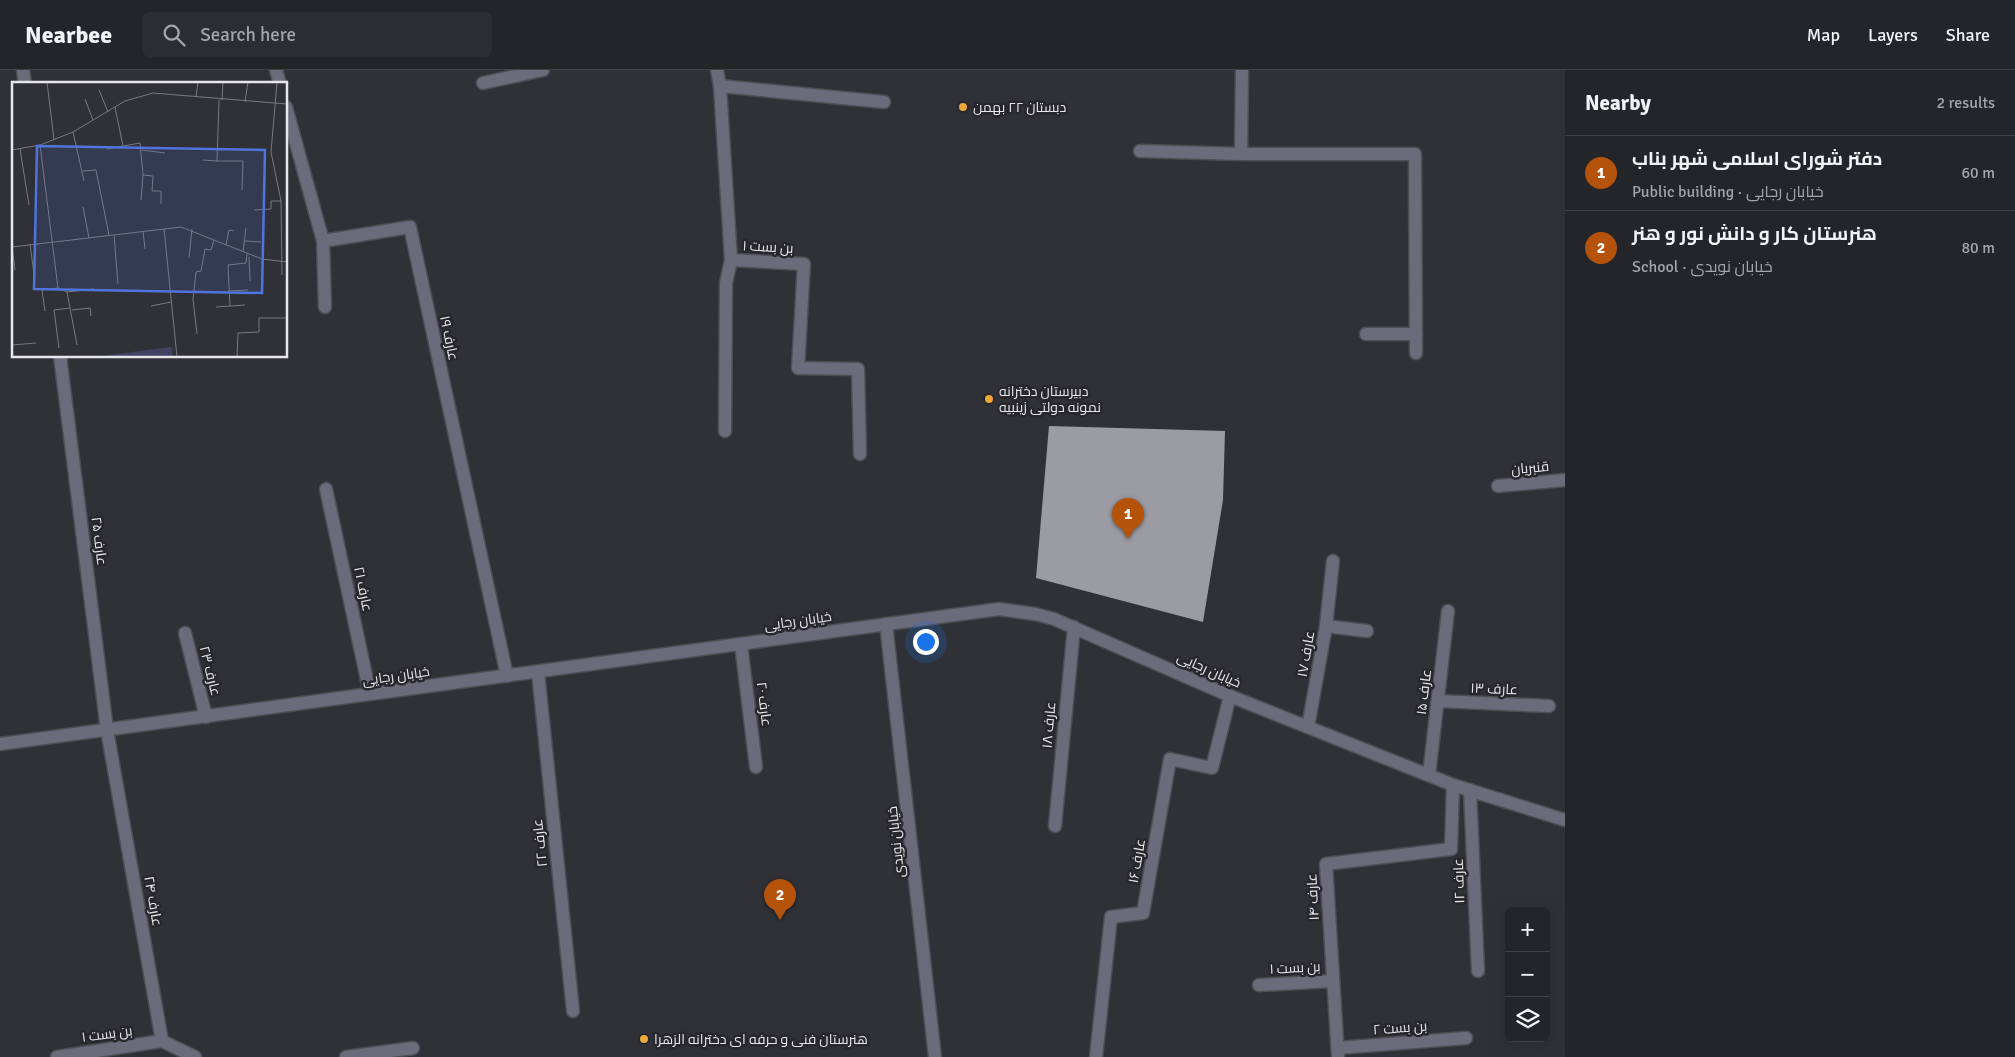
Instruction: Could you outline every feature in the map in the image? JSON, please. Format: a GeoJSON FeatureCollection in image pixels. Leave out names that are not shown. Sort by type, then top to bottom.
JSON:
{"type":"FeatureCollection","features":[{"type":"Feature","properties":{"kind":"street"},"geometry":{"type":"LineString","coordinates":[[483,84],[543,70]]}},
{"type":"Feature","properties":{"kind":"street","name":"بن بست ۱"},"geometry":{"type":"LineString","coordinates":[[717,70],[720,86],[731,260],[804,264],[798,368],[858,369],[860,454]]}},
{"type":"Feature","properties":{"kind":"street"},"geometry":{"type":"LineString","coordinates":[[1241,154],[1242,70]]}},
{"type":"Feature","properties":{"kind":"street"},"geometry":{"type":"LineString","coordinates":[[720,86],[884,102]]}},
{"type":"Feature","properties":{"kind":"street"},"geometry":{"type":"LineString","coordinates":[[288,114],[323,241],[325,307]]}},
{"type":"Feature","properties":{"kind":"street"},"geometry":{"type":"LineString","coordinates":[[1140,151],[1241,154],[1415,154],[1416,353]]}},
{"type":"Feature","properties":{"kind":"street","name":"عارف ۱۹"},"geometry":{"type":"LineString","coordinates":[[323,241],[410,227],[507,676]]}},
{"type":"Feature","properties":{"kind":"street"},"geometry":{"type":"LineString","coordinates":[[725,431],[726,283],[731,260]]}},
{"type":"Feature","properties":{"kind":"street"},"geometry":{"type":"LineString","coordinates":[[1366,334],[1416,334]]}},
{"type":"Feature","properties":{"kind":"street","name":"عارف ۲۵"},"geometry":{"type":"LineString","coordinates":[[60,358],[108,730]]}},
{"type":"Feature","properties":{"kind":"street","name":"قنبریان"},"geometry":{"type":"LineString","coordinates":[[1498,486],[1565,480]]}},
{"type":"Feature","properties":{"kind":"street","name":"عارف ۲۱"},"geometry":{"type":"LineString","coordinates":[[326,489],[370,694]]}},
{"type":"Feature","properties":{"kind":"street"},"geometry":{"type":"LineString","coordinates":[[1326,626],[1334,561]]}},
{"type":"Feature","properties":{"kind":"street","name":"خیابان رجایی"},"geometry":{"type":"LineString","coordinates":[[0,744],[999,609],[1035,614],[1074,627],[1230,696],[1452,785],[1565,820]]}},
{"type":"Feature","properties":{"kind":"street","name":"عارف ۱۵"},"geometry":{"type":"LineString","coordinates":[[1429,775],[1448,612]]}},
{"type":"Feature","properties":{"kind":"street","name":"خیابان نویدی"},"geometry":{"type":"LineString","coordinates":[[886,624],[935,1057]]}},
{"type":"Feature","properties":{"kind":"street","name":"عارف ۱۷"},"geometry":{"type":"LineString","coordinates":[[1308,727],[1326,626],[1367,631]]}},
{"type":"Feature","properties":{"kind":"street","name":"عارف ۱۸"},"geometry":{"type":"LineString","coordinates":[[1055,826],[1074,627]]}},
{"type":"Feature","properties":{"kind":"street","name":"عارف ۲۳"},"geometry":{"type":"LineString","coordinates":[[185,633],[206,717]]}},
{"type":"Feature","properties":{"kind":"street","name":"عارف ۲۰"},"geometry":{"type":"LineString","coordinates":[[741,644],[756,767]]}},
{"type":"Feature","properties":{"kind":"street","name":"عارف ۲۲"},"geometry":{"type":"LineString","coordinates":[[538,672],[573,1011]]}},
{"type":"Feature","properties":{"kind":"street","name":"عارف ۱۶"},"geometry":{"type":"LineString","coordinates":[[1096,1057],[1111,917],[1143,913],[1170,759],[1212,768],[1230,696]]}},
{"type":"Feature","properties":{"kind":"street","name":"عارف ۱۳"},"geometry":{"type":"LineString","coordinates":[[1438,701],[1549,706]]}},
{"type":"Feature","properties":{"kind":"street","name":"عارف ۲۴"},"geometry":{"type":"LineString","coordinates":[[108,730],[162,1041]]}},
{"type":"Feature","properties":{"kind":"street","name":"عارف ۱۴"},"geometry":{"type":"LineString","coordinates":[[1338,1053],[1326,864],[1451,849],[1452,785]]}},
{"type":"Feature","properties":{"kind":"street","name":"عارف ۱۲"},"geometry":{"type":"LineString","coordinates":[[1470,790],[1478,971]]}},
{"type":"Feature","properties":{"kind":"street","name":"بن بست ۱"},"geometry":{"type":"LineString","coordinates":[[1258,985],[1333,981]]}},
{"type":"Feature","properties":{"kind":"street","name":"بن بست ۲"},"geometry":{"type":"LineString","coordinates":[[1338,1053],[1466,1038]]}},
{"type":"Feature","properties":{"kind":"street"},"geometry":{"type":"LineString","coordinates":[[162,1041],[195,1057]]}},
{"type":"Feature","properties":{"kind":"street","name":"بن بست ۱"},"geometry":{"type":"LineString","coordinates":[[57,1057],[162,1041]]}},
{"type":"Feature","properties":{"kind":"street"},"geometry":{"type":"LineString","coordinates":[[346,1057],[413,1048]]}},
{"type":"Feature","properties":{"kind":"building"},"geometry":{"type":"Polygon","coordinates":[[[1049,426],[1225,431],[1223,500],[1203,622],[1036,578],[1049,426]]]}},
{"type":"Feature","properties":{"kind":"place","name":"دبستان ۲۲ بهمن"},"geometry":{"type":"Point","coordinates":[963,107]}},
{"type":"Feature","properties":{"kind":"place","name":"دبیرستان دخترانه نمونه دولتی زینبیه"},"geometry":{"type":"Point","coordinates":[989,399]}},
{"type":"Feature","properties":{"kind":"place","name":"دفتر شورای اسلامی شهر بناب"},"geometry":{"type":"Point","coordinates":[1128,539]}},
{"type":"Feature","properties":{"kind":"place","name":"هنرستان کار و دانش نور و هنر"},"geometry":{"type":"Point","coordinates":[780,920]}},
{"type":"Feature","properties":{"kind":"place","name":"هنرستان فنی و حرفه ای دخترانه الزهرا"},"geometry":{"type":"Point","coordinates":[644,1039]}}]}
